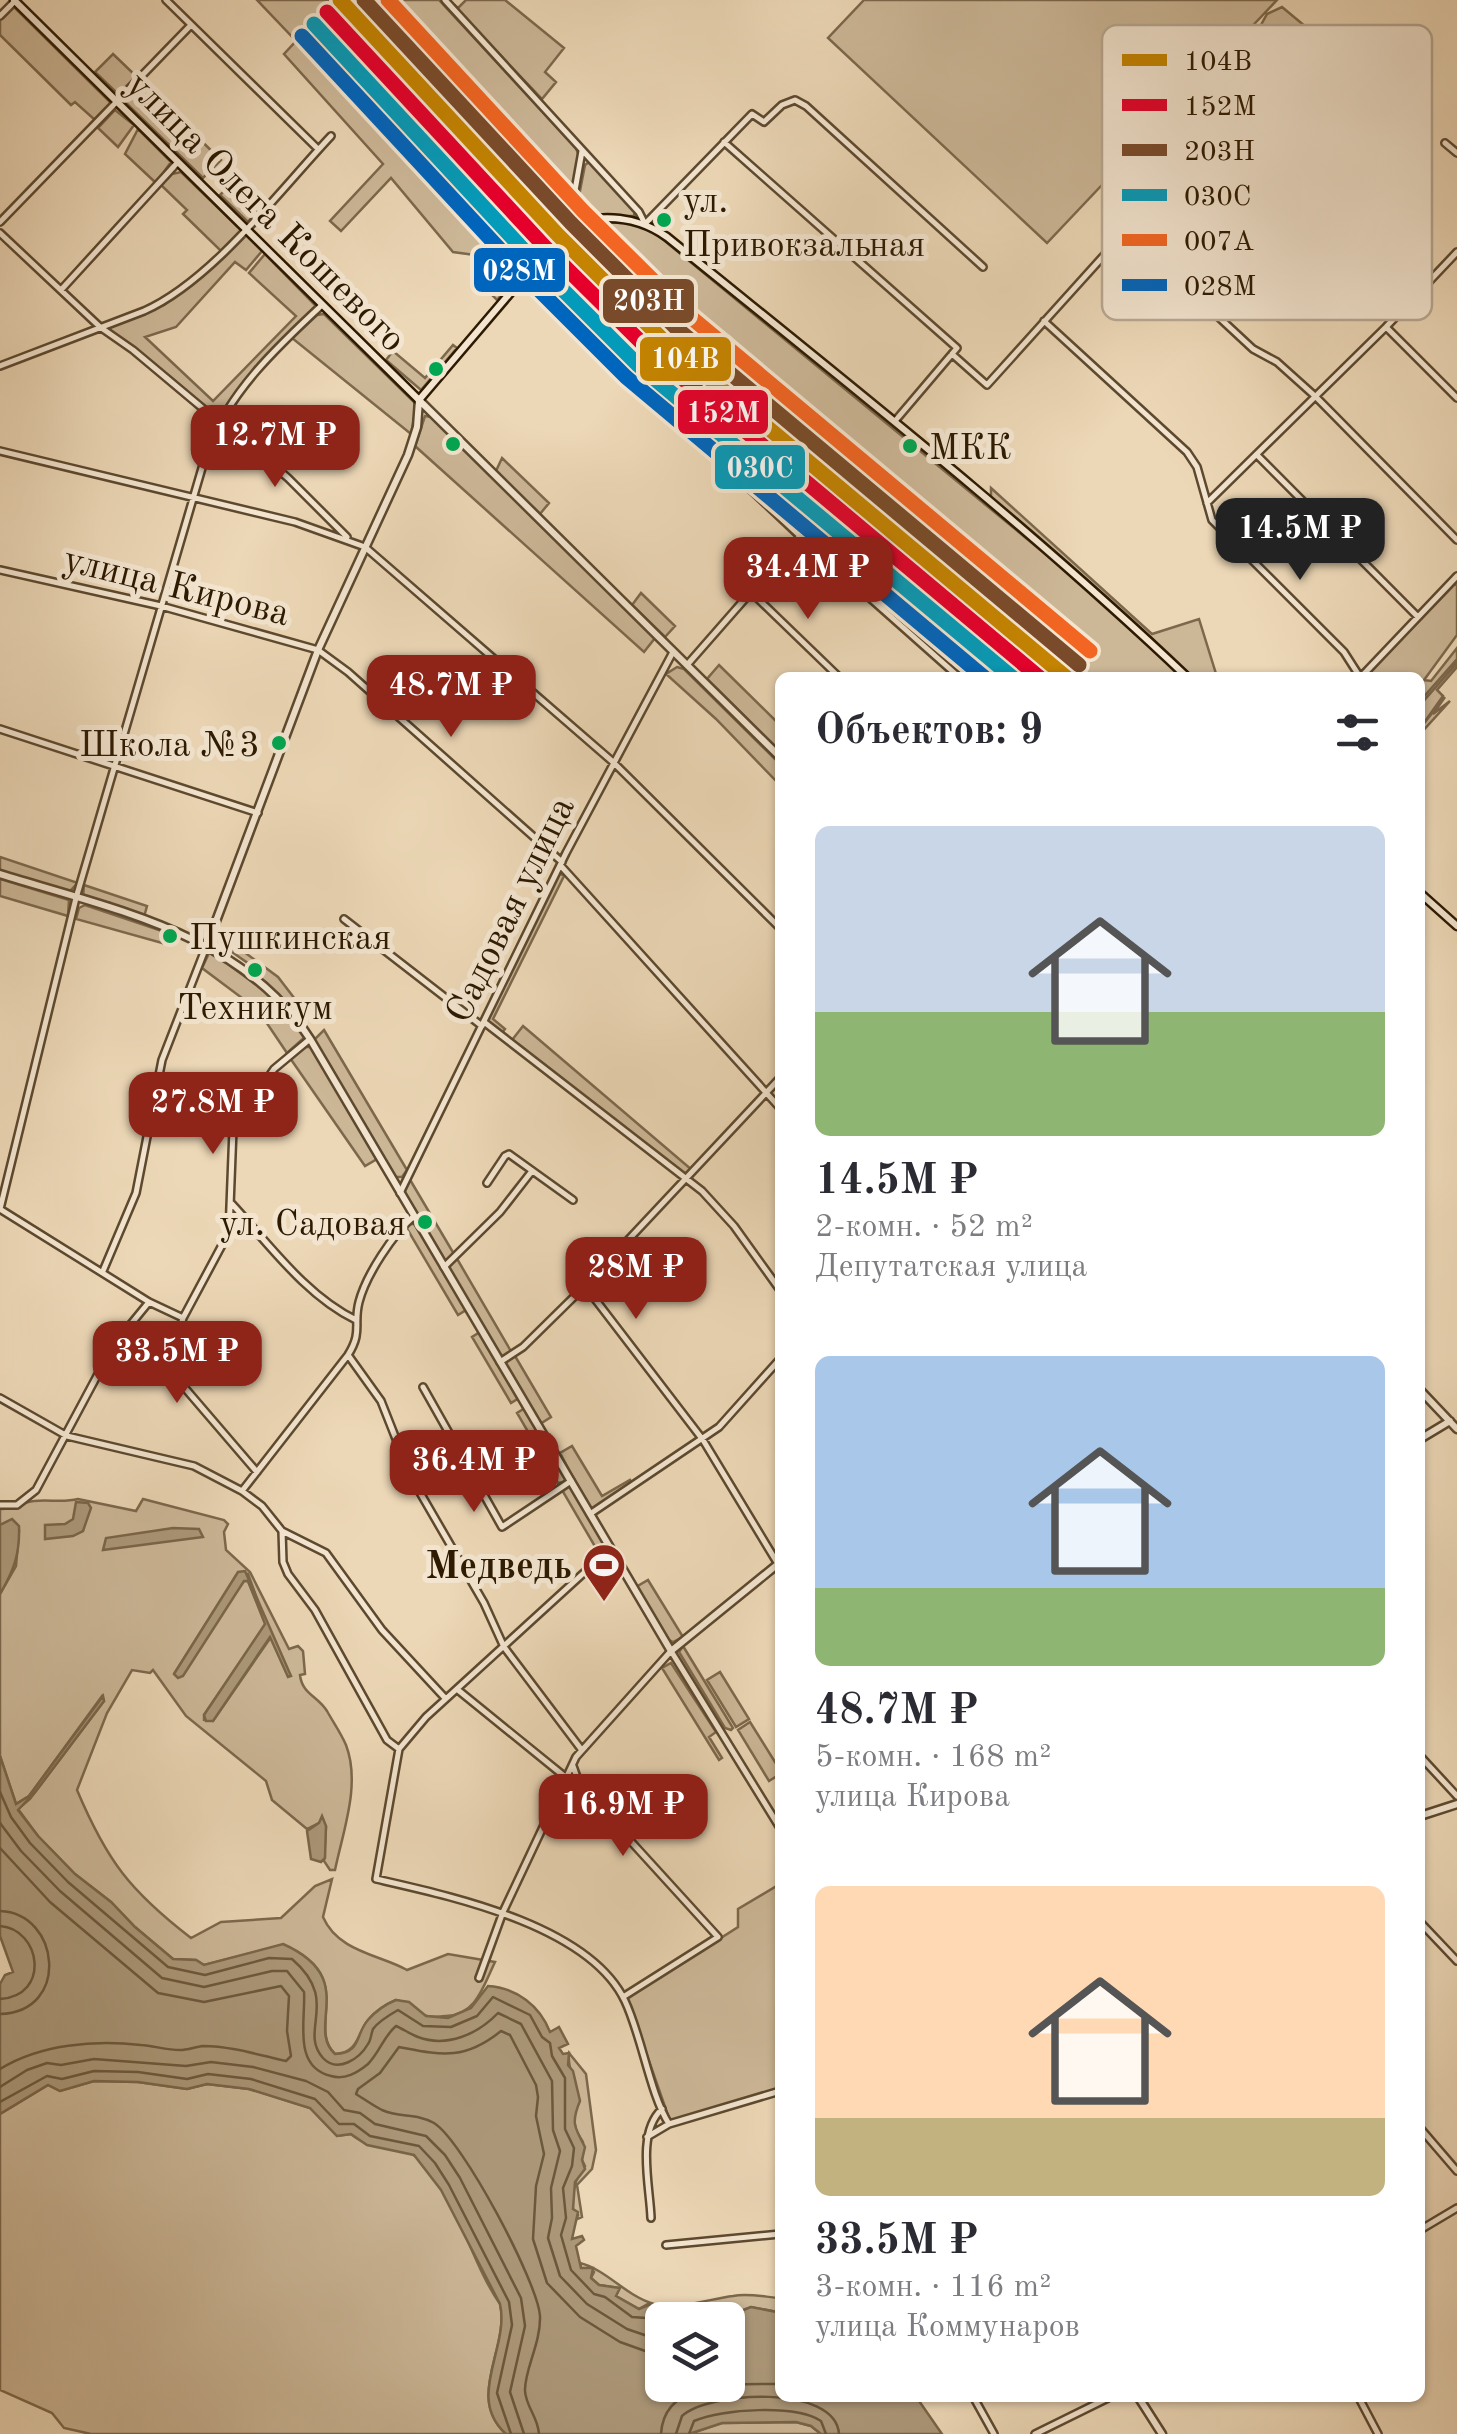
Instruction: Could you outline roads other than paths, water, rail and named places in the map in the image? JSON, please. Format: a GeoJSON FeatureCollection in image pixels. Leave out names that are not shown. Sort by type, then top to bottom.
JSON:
{"type":"FeatureCollection","features":[{"type":"Feature","properties":{"kind":"street"},"geometry":{"type":"LineString","coordinates":[[0,16],[14,0]]}},
{"type":"Feature","properties":{"kind":"street","name":"улица Олега Кошевого"},"geometry":{"type":"LineString","coordinates":[[14,0],[775,752]]}},
{"type":"Feature","properties":{"kind":"street"},"geometry":{"type":"LineString","coordinates":[[166,0],[318,149]]}},
{"type":"Feature","properties":{"kind":"street"},"geometry":{"type":"LineString","coordinates":[[445,0],[639,212],[644,224]]}},
{"type":"Feature","properties":{"kind":"street"},"geometry":{"type":"LineString","coordinates":[[0,222],[190,25]]}},
{"type":"Feature","properties":{"kind":"street"},"geometry":{"type":"LineString","coordinates":[[644,224],[752,114],[764,122],[787,101],[803,103],[983,267]]}},
{"type":"Feature","properties":{"kind":"street"},"geometry":{"type":"LineString","coordinates":[[0,366],[158,305],[190,281],[246,228],[331,136]]}},
{"type":"Feature","properties":{"kind":"street"},"geometry":{"type":"LineString","coordinates":[[724,142],[957,348],[894,421]]}},
{"type":"Feature","properties":{"kind":"street"},"geometry":{"type":"LineString","coordinates":[[1445,142],[1457,153]]}},
{"type":"Feature","properties":{"kind":"street"},"geometry":{"type":"LineString","coordinates":[[102,1272],[136,1194],[162,1060],[318,650],[410,450],[420,400],[569,224],[582,148]]}},
{"type":"Feature","properties":{"kind":"street"},"geometry":{"type":"LineString","coordinates":[[61,290],[178,162]]}},
{"type":"Feature","properties":{"kind":"street"},"geometry":{"type":"LineString","coordinates":[[573,206],[577,215],[588,219]]}},
{"type":"Feature","properties":{"kind":"street"},"geometry":{"type":"LineString","coordinates":[[569,224],[588,219],[623,219],[644,224],[666,237],[894,421],[1126,618],[1182,672]]}},
{"type":"Feature","properties":{"kind":"street"},"geometry":{"type":"LineString","coordinates":[[0,233],[100,327],[288,478],[350,540]]}},
{"type":"Feature","properties":{"kind":"street"},"geometry":{"type":"LineString","coordinates":[[1432,280],[1456,255]]}},
{"type":"Feature","properties":{"kind":"street"},"geometry":{"type":"LineString","coordinates":[[952,354],[986,385],[1102,257]]}},
{"type":"Feature","properties":{"kind":"street"},"geometry":{"type":"LineString","coordinates":[[523,276],[800,536],[953,672]]}},
{"type":"Feature","properties":{"kind":"street"},"geometry":{"type":"LineString","coordinates":[[183,1318],[149,1302],[0,1210],[76,898],[194,496],[220,421],[268,358],[322,305]]}},
{"type":"Feature","properties":{"kind":"street"},"geometry":{"type":"LineString","coordinates":[[1221,320],[1252,349],[1277,362],[1316,397],[1457,540]]}},
{"type":"Feature","properties":{"kind":"street"},"geometry":{"type":"LineString","coordinates":[[1207,503],[1393,320]]}},
{"type":"Feature","properties":{"kind":"street"},"geometry":{"type":"LineString","coordinates":[[1044,321],[1187,452],[1197,467],[1212,520],[1342,649],[1356,672]]}},
{"type":"Feature","properties":{"kind":"street"},"geometry":{"type":"LineString","coordinates":[[1386,327],[1457,398]]}},
{"type":"Feature","properties":{"kind":"street"},"geometry":{"type":"LineString","coordinates":[[0,451],[295,522],[364,547],[613,762],[775,923]]}},
{"type":"Feature","properties":{"kind":"street"},"geometry":{"type":"LineString","coordinates":[[1258,455],[1418,617]]}},
{"type":"Feature","properties":{"kind":"street"},"geometry":{"type":"LineString","coordinates":[[687,666],[800,536]]}},
{"type":"Feature","properties":{"kind":"street","name":"улица Кирова"},"geometry":{"type":"LineString","coordinates":[[0,570],[161,606],[318,650],[348,672],[561,863],[775,1103]]}},
{"type":"Feature","properties":{"kind":"street"},"geometry":{"type":"LineString","coordinates":[[1366,672],[1457,576]]}},
{"type":"Feature","properties":{"kind":"street"},"geometry":{"type":"LineString","coordinates":[[751,592],[834,672]]}},
{"type":"Feature","properties":{"kind":"street","name":"Садовая улица"},"geometry":{"type":"LineString","coordinates":[[400,1193],[561,863],[673,652]]}},
{"type":"Feature","properties":{"kind":"street"},"geometry":{"type":"LineString","coordinates":[[0,729],[258,813]]}},
{"type":"Feature","properties":{"kind":"street"},"geometry":{"type":"LineString","coordinates":[[0,874],[155,923],[207,945],[273,994],[293,1014],[775,1820]]}},
{"type":"Feature","properties":{"kind":"street"},"geometry":{"type":"LineString","coordinates":[[1425,897],[1457,926]]}},
{"type":"Feature","properties":{"kind":"street"},"geometry":{"type":"LineString","coordinates":[[344,919],[687,1178],[729,1220],[775,1283]]}},
{"type":"Feature","properties":{"kind":"street"},"geometry":{"type":"LineString","coordinates":[[257,1472],[172,1370],[172,1357],[183,1318],[227,1238],[232,1204],[230,1140],[236,1124],[274,1069],[310,1039]]}},
{"type":"Feature","properties":{"kind":"street"},"geometry":{"type":"LineString","coordinates":[[500,1362],[523,1347],[585,1286],[775,1083]]}},
{"type":"Feature","properties":{"kind":"street"},"geometry":{"type":"LineString","coordinates":[[488,1183],[507,1154],[573,1200]]}},
{"type":"Feature","properties":{"kind":"street"},"geometry":{"type":"LineString","coordinates":[[444,1267],[500,1212],[532,1171]]}},
{"type":"Feature","properties":{"kind":"street"},"geometry":{"type":"LineString","coordinates":[[232,1204],[300,1278],[336,1309],[356,1320]]}},
{"type":"Feature","properties":{"kind":"street"},"geometry":{"type":"LineString","coordinates":[[242,1491],[348,1355],[358,1338],[360,1298],[394,1236],[414,1216]]}},
{"type":"Feature","properties":{"kind":"street"},"geometry":{"type":"LineString","coordinates":[[585,1286],[703,1440],[775,1556]]}},
{"type":"Feature","properties":{"kind":"street"},"geometry":{"type":"LineString","coordinates":[[0,1506],[12,1507],[31,1495],[67,1436],[113,1346],[149,1302]]}},
{"type":"Feature","properties":{"kind":"street"},"geometry":{"type":"LineString","coordinates":[[348,1355],[377,1394],[411,1477],[484,1603],[504,1647],[581,1750]]}},
{"type":"Feature","properties":{"kind":"street"},"geometry":{"type":"LineString","coordinates":[[590,1514],[703,1440],[734,1413],[775,1364]]}},
{"type":"Feature","properties":{"kind":"street"},"geometry":{"type":"LineString","coordinates":[[422,1387],[502,1528],[570,1481]]}},
{"type":"Feature","properties":{"kind":"street"},"geometry":{"type":"LineString","coordinates":[[1425,1395],[1457,1429]]}},
{"type":"Feature","properties":{"kind":"street"},"geometry":{"type":"LineString","coordinates":[[0,1398],[67,1436],[182,1462],[242,1491],[276,1520],[282,1531],[283,1562],[288,1574],[315,1610],[387,1740],[398,1749]]}},
{"type":"Feature","properties":{"kind":"street"},"geometry":{"type":"LineString","coordinates":[[1425,1436],[1450,1420]]}},
{"type":"Feature","properties":{"kind":"street"},"geometry":{"type":"LineString","coordinates":[[282,1531],[326,1553],[382,1630],[446,1699]]}},
{"type":"Feature","properties":{"kind":"street"},"geometry":{"type":"LineString","coordinates":[[610,1548],[446,1699],[398,1749],[376,1879],[504,1912],[580,1954],[624,1998],[669,2124]]}},
{"type":"Feature","properties":{"kind":"street"},"geometry":{"type":"LineString","coordinates":[[479,1978],[504,1912],[581,1750],[671,1651],[775,1564]]}},
{"type":"Feature","properties":{"kind":"street"},"geometry":{"type":"LineString","coordinates":[[458,1690],[565,1777]]}},
{"type":"Feature","properties":{"kind":"street"},"geometry":{"type":"LineString","coordinates":[[1425,1761],[1457,1796]]}},
{"type":"Feature","properties":{"kind":"street"},"geometry":{"type":"LineString","coordinates":[[573,1762],[578,1780],[718,1938],[624,1998]]}},
{"type":"Feature","properties":{"kind":"street"},"geometry":{"type":"LineString","coordinates":[[1425,1814],[1457,1804]]}},
{"type":"Feature","properties":{"kind":"street"},"geometry":{"type":"LineString","coordinates":[[1425,1927],[1457,1961]]}},
{"type":"Feature","properties":{"kind":"street"},"geometry":{"type":"LineString","coordinates":[[647,2137],[669,2124],[775,2092]]}},
{"type":"Feature","properties":{"kind":"street"},"geometry":{"type":"LineString","coordinates":[[651,2218],[647,2137],[650,2123],[662,2109]]}},
{"type":"Feature","properties":{"kind":"street"},"geometry":{"type":"LineString","coordinates":[[1425,2134],[1457,2171]]}},
{"type":"Feature","properties":{"kind":"street"},"geometry":{"type":"LineString","coordinates":[[1425,2227],[1457,2208]]}},
{"type":"Feature","properties":{"kind":"street"},"geometry":{"type":"LineString","coordinates":[[666,2245],[775,2234]]}},
{"type":"Feature","properties":{"kind":"street"},"geometry":{"type":"LineString","coordinates":[[976,2402],[994,2434]]}},
{"type":"Feature","properties":{"kind":"street"},"geometry":{"type":"LineString","coordinates":[[1036,2434],[1100,2402]]}},
{"type":"Feature","properties":{"kind":"street"},"geometry":{"type":"LineString","coordinates":[[1142,2402],[1162,2434]]}},
{"type":"Feature","properties":{"kind":"street"},"geometry":{"type":"LineString","coordinates":[[1361,2402],[1378,2434]]}},
{"type":"Feature","properties":{"kind":"water"},"geometry":{"type":"Polygon","coordinates":[[[76,1502],[88,1503],[91,1508],[83,1531],[45,1539],[45,1525],[65,1524],[73,1519],[76,1502]]]}},
{"type":"Feature","properties":{"kind":"water"},"geometry":{"type":"Polygon","coordinates":[[[12,1519],[19,1526],[17,1553],[0,1594],[0,1525],[12,1519]]]}},
{"type":"Feature","properties":{"kind":"water"},"geometry":{"type":"Polygon","coordinates":[[[173,1528],[199,1529],[203,1537],[103,1550],[106,1538],[173,1528]]]}},
{"type":"Feature","properties":{"kind":"water"},"geometry":{"type":"Polygon","coordinates":[[[245,1571],[291,1676],[288,1677],[270,1637],[213,1721],[206,1721],[204,1715],[265,1624],[248,1581],[244,1581],[183,1676],[178,1678],[174,1674],[238,1572],[245,1571]]]}},
{"type":"Feature","properties":{"kind":"water"},"geometry":{"type":"Polygon","coordinates":[[[103,1696],[104,1701],[18,1810],[75,1874],[173,1959],[196,1960],[204,1965],[283,1944],[306,1957],[325,1987],[325,2030],[327,2043],[335,2054],[350,2050],[368,2020],[396,2000],[409,2002],[426,2016],[448,2018],[471,2008],[488,1986],[526,2000],[550,2032],[559,2027],[568,2044],[559,2048],[563,2054],[569,2053],[568,2065],[580,2101],[575,2124],[585,2147],[585,2169],[575,2182],[573,2209],[578,2212],[572,2239],[582,2236],[584,2240],[576,2246],[581,2268],[593,2268],[591,2278],[599,2285],[620,2288],[616,2296],[639,2309],[645,2306],[645,2402],[745,2402],[745,2309],[751,2307],[775,2312],[775,2402],[920,2402],[942,2434],[821,2434],[796,2422],[722,2423],[689,2434],[506,2434],[494,2420],[489,2404],[500,2304],[441,2190],[414,2155],[367,2145],[351,2134],[337,2136],[310,2108],[249,2089],[207,2084],[187,2089],[94,2081],[60,2091],[48,2085],[0,2114],[0,1984],[5,1975],[13,1972],[0,1936],[0,1756],[16,1804],[29,1796],[103,1696]]]}},
{"type":"Feature","properties":{"kind":"water"},"geometry":{"type":"Polygon","coordinates":[[[322,1816],[326,1826],[325,1858],[321,1862],[311,1859],[307,1831],[322,1816]]]}},
{"type":"Feature","properties":{"kind":"place","name":"ул. Привокзальная"},"geometry":{"type":"Point","coordinates":[664,220]}},
{"type":"Feature","properties":{"kind":"place","name":"МКК"},"geometry":{"type":"Point","coordinates":[910,446]}},
{"type":"Feature","properties":{"kind":"place","name":"Школа №3"},"geometry":{"type":"Point","coordinates":[279,743]}},
{"type":"Feature","properties":{"kind":"place","name":"Пушкинская"},"geometry":{"type":"Point","coordinates":[170,936]}},
{"type":"Feature","properties":{"kind":"place","name":"Техникум"},"geometry":{"type":"Point","coordinates":[255,970]}},
{"type":"Feature","properties":{"kind":"place","name":"ул. Садовая"},"geometry":{"type":"Point","coordinates":[425,1222]}},
{"type":"Feature","properties":{"kind":"place","name":"Медведь"},"geometry":{"type":"Point","coordinates":[604,1603]}}]}
